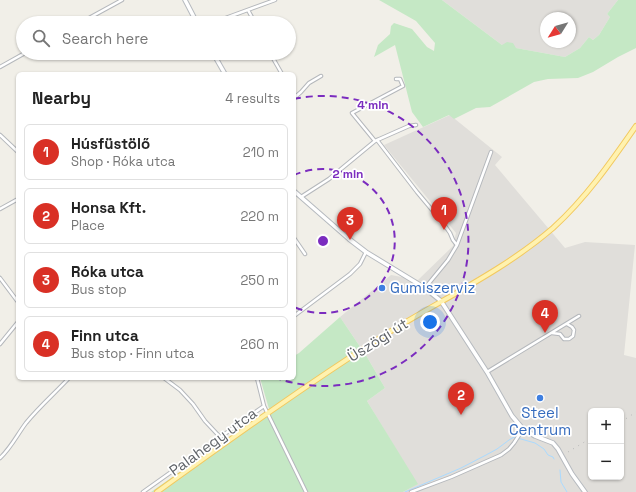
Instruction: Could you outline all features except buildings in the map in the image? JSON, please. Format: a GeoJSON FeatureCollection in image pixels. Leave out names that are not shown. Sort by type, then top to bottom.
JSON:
{"type":"FeatureCollection","features":[{"type":"Feature","properties":{"kind":"main road","name":"Üszögi út"},"geometry":{"type":"LineString","coordinates":[[157,492],[267,413],[384,336],[530,247],[575,206],[592,186],[636,126]]}},
{"type":"Feature","properties":{"kind":"street"},"geometry":{"type":"LineString","coordinates":[[93,16],[122,0]]}},
{"type":"Feature","properties":{"kind":"street"},"geometry":{"type":"LineString","coordinates":[[185,0],[193,16]]}},
{"type":"Feature","properties":{"kind":"street"},"geometry":{"type":"LineString","coordinates":[[231,16],[275,0]]}},
{"type":"Feature","properties":{"kind":"street"},"geometry":{"type":"LineString","coordinates":[[248,10],[251,16]]}},
{"type":"Feature","properties":{"kind":"street"},"geometry":{"type":"LineString","coordinates":[[0,67],[16,58]]}},
{"type":"Feature","properties":{"kind":"street"},"geometry":{"type":"LineString","coordinates":[[217,60],[224,72]]}},
{"type":"Feature","properties":{"kind":"street"},"geometry":{"type":"LineString","coordinates":[[274,60],[281,72]]}},
{"type":"Feature","properties":{"kind":"street"},"geometry":{"type":"LineString","coordinates":[[296,96],[309,83],[321,76]]}},
{"type":"Feature","properties":{"kind":"street"},"geometry":{"type":"LineString","coordinates":[[396,79],[400,78],[403,86],[352,113],[443,223],[450,233],[452,240],[457,245]]}},
{"type":"Feature","properties":{"kind":"street"},"geometry":{"type":"LineString","coordinates":[[301,197],[328,179],[376,141],[416,124]]}},
{"type":"Feature","properties":{"kind":"street"},"geometry":{"type":"LineString","coordinates":[[0,134],[16,150]]}},
{"type":"Feature","properties":{"kind":"street"},"geometry":{"type":"LineString","coordinates":[[425,288],[448,260],[457,245],[491,152]]}},
{"type":"Feature","properties":{"kind":"street"},"geometry":{"type":"LineString","coordinates":[[296,193],[349,240],[425,288],[441,301],[487,372],[512,416],[523,428],[535,436],[555,445],[572,474],[585,492]]}},
{"type":"Feature","properties":{"kind":"street"},"geometry":{"type":"LineString","coordinates":[[0,209],[16,199]]}},
{"type":"Feature","properties":{"kind":"street"},"geometry":{"type":"LineString","coordinates":[[296,241],[305,254]]}},
{"type":"Feature","properties":{"kind":"street"},"geometry":{"type":"LineString","coordinates":[[296,314],[354,270],[360,264],[366,252]]}},
{"type":"Feature","properties":{"kind":"street"},"geometry":{"type":"LineString","coordinates":[[0,278],[16,299]]}},
{"type":"Feature","properties":{"kind":"street"},"geometry":{"type":"LineString","coordinates":[[487,372],[579,316]]}},
{"type":"Feature","properties":{"kind":"street"},"geometry":{"type":"LineString","coordinates":[[0,344],[16,324]]}},
{"type":"Feature","properties":{"kind":"street"},"geometry":{"type":"LineString","coordinates":[[552,333],[560,334],[564,339],[569,339],[573,336],[574,330],[566,324]]}},
{"type":"Feature","properties":{"kind":"street"},"geometry":{"type":"LineString","coordinates":[[0,458],[7,452],[10,445],[26,423],[67,380]]}},
{"type":"Feature","properties":{"kind":"street"},"geometry":{"type":"LineString","coordinates":[[167,380],[180,390],[220,437]]}},
{"type":"Feature","properties":{"kind":"street","name":"Palahegy utca"},"geometry":{"type":"LineString","coordinates":[[258,380],[267,413],[306,492]]}},
{"type":"Feature","properties":{"kind":"street","name":"Palahegy utca"},"geometry":{"type":"LineString","coordinates":[[143,492],[264,406]]}},
{"type":"Feature","properties":{"kind":"street"},"geometry":{"type":"LineString","coordinates":[[411,492],[452,477],[501,455],[509,449],[523,428]]}},
{"type":"Feature","properties":{"kind":"shaded area"},"geometry":{"type":"Polygon","coordinates":[[[442,0],[618,0],[607,14],[610,17],[599,35],[593,40],[589,37],[580,48],[565,57],[502,45],[442,0]]]}},
{"type":"Feature","properties":{"kind":"shaded area"},"geometry":{"type":"Polygon","coordinates":[[[450,115],[502,157],[495,165],[565,248],[585,242],[635,245],[624,355],[636,358],[636,492],[403,492],[417,484],[367,401],[385,388],[367,357],[340,317],[391,275],[418,280],[453,246],[456,233],[384,145],[450,115]]]}},
{"type":"Feature","properties":{"kind":"green space"},"geometry":{"type":"Polygon","coordinates":[[[379,0],[442,0],[502,45],[507,42],[513,43],[516,48],[565,57],[580,48],[589,37],[593,40],[599,35],[610,17],[607,14],[618,0],[636,0],[636,48],[593,72],[578,78],[548,79],[534,82],[490,107],[476,108],[454,119],[449,115],[423,127],[412,112],[395,45],[374,57],[378,45],[390,34],[391,26],[394,23],[412,29],[427,47],[434,51],[435,43],[416,21],[379,0]]]}},
{"type":"Feature","properties":{"kind":"green space"},"geometry":{"type":"Polygon","coordinates":[[[340,317],[367,357],[385,388],[367,401],[418,484],[403,492],[151,492],[269,409],[261,380],[296,380],[296,355],[340,317]]]}},
{"type":"Feature","properties":{"kind":"waterway"},"geometry":{"type":"LineString","coordinates":[[405,492],[461,468],[497,449],[514,437],[535,443],[544,449],[548,455],[554,459]]}},
{"type":"Feature","properties":{"kind":"waterway"},"geometry":{"type":"LineString","coordinates":[[560,470],[561,482],[567,492]]}},
{"type":"Feature","properties":{"kind":"railway"},"geometry":{"type":"LineString","coordinates":[[624,420],[636,412]]}},
{"type":"Feature","properties":{"kind":"railway"},"geometry":{"type":"LineString","coordinates":[[568,452],[588,440]]}},
{"type":"Feature","properties":{"kind":"place","name":"Húsfüstölő"},"geometry":{"type":"Point","coordinates":[444,230]}},
{"type":"Feature","properties":{"kind":"place","name":"Róka utca"},"geometry":{"type":"Point","coordinates":[350,240]}},
{"type":"Feature","properties":{"kind":"place","name":"Gumiszerviz"},"geometry":{"type":"Point","coordinates":[382,288]}},
{"type":"Feature","properties":{"kind":"place","name":"Finn utca"},"geometry":{"type":"Point","coordinates":[545,333]}},
{"type":"Feature","properties":{"kind":"place","name":"Steel Centrum"},"geometry":{"type":"Point","coordinates":[540,398]}},
{"type":"Feature","properties":{"kind":"place","name":"Honsa Kft."},"geometry":{"type":"Point","coordinates":[461,415]}}]}
